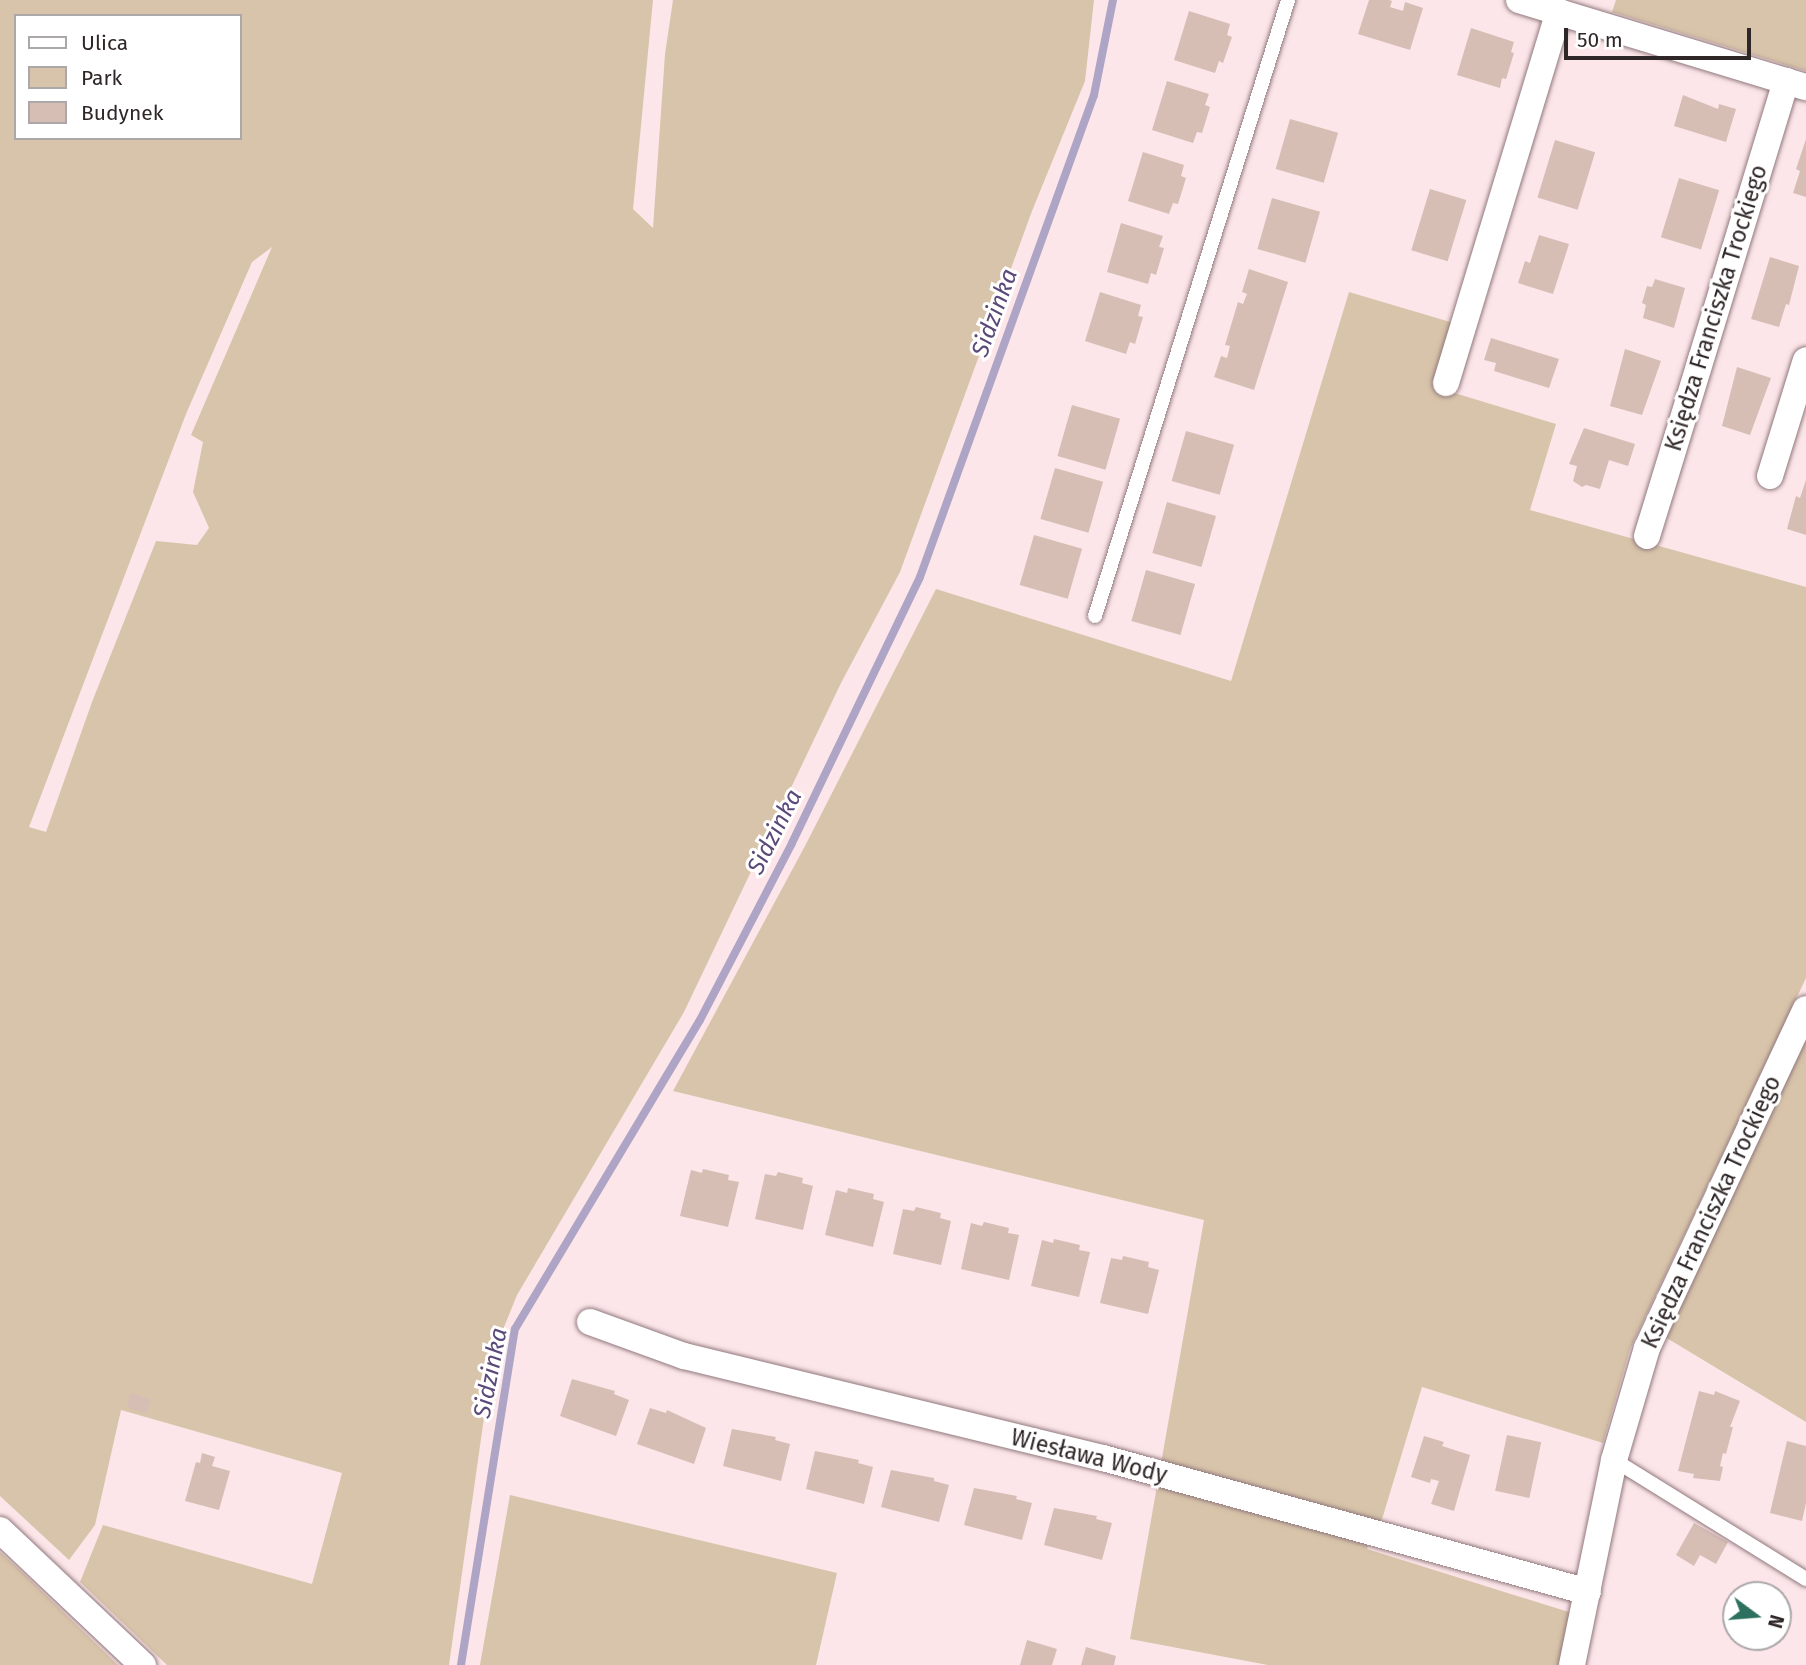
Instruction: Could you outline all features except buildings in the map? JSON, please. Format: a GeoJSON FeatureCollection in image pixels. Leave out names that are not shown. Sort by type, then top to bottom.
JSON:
{"type":"FeatureCollection","features":[{"type":"Feature","properties":{"kind":"street","name":"Księdza Franciszka Trockiego"},"geometry":{"type":"LineString","coordinates":[[1518,0],[1796,84],[1647,536]]}},
{"type":"Feature","properties":{"kind":"street"},"geometry":{"type":"LineString","coordinates":[[1446,383],[1559,12]]}},
{"type":"Feature","properties":{"kind":"street"},"geometry":{"type":"LineString","coordinates":[[1770,476],[1806,360]]}},
{"type":"Feature","properties":{"kind":"street","name":"Księdza Franciszka Trockiego"},"geometry":{"type":"LineString","coordinates":[[1572,1665],[1614,1460],[1647,1348],[1661,1313],[1806,1009]]}},
{"type":"Feature","properties":{"kind":"street","name":"Wiesława Wody"},"geometry":{"type":"LineString","coordinates":[[590,1322],[684,1356],[1115,1461],[1588,1592]]}},
{"type":"Feature","properties":{"kind":"street"},"geometry":{"type":"LineString","coordinates":[[0,1530],[143,1665]]}},
{"type":"Feature","properties":{"kind":"lane"},"geometry":{"type":"LineString","coordinates":[[1095,616],[1288,0]]}},
{"type":"Feature","properties":{"kind":"lane"},"geometry":{"type":"LineString","coordinates":[[1614,1460],[1806,1579]]}},
{"type":"Feature","properties":{"kind":"green space"},"geometry":{"type":"Polygon","coordinates":[[[0,0],[653,0],[633,209],[653,228],[665,54],[673,0],[1094,0],[1085,81],[1032,211],[900,572],[841,683],[684,1012],[517,1295],[493,1354],[449,1665],[167,1665],[80,1582],[103,1525],[312,1584],[342,1473],[121,1410],[95,1525],[69,1560],[0,1496],[0,0]],[[272,247],[252,262],[186,414],[29,827],[46,832],[92,702],[156,541],[197,545],[209,528],[193,492],[203,442],[191,435],[272,247]]]}},
{"type":"Feature","properties":{"kind":"green space"},"geometry":{"type":"Polygon","coordinates":[[[1616,0],[1806,0],[1806,71],[1612,12],[1616,0]]]}},
{"type":"Feature","properties":{"kind":"green space"},"geometry":{"type":"Polygon","coordinates":[[[1349,292],[1457,324],[1438,388],[1556,424],[1530,510],[1806,587],[1806,978],[1630,1349],[1603,1443],[1422,1387],[1383,1516],[1367,1549],[1572,1613],[1560,1665],[1268,1665],[1130,1639],[1204,1220],[673,1091],[805,846],[936,589],[1231,681],[1349,292]]]}},
{"type":"Feature","properties":{"kind":"green space"},"geometry":{"type":"Polygon","coordinates":[[[1806,1040],[1806,1422],[1665,1337],[1806,1040]]]}},
{"type":"Feature","properties":{"kind":"green space"},"geometry":{"type":"Polygon","coordinates":[[[510,1495],[837,1573],[816,1665],[480,1665],[510,1495]]]}},
{"type":"Feature","properties":{"kind":"green space"},"geometry":{"type":"Polygon","coordinates":[[[0,1552],[24,1574],[118,1665],[0,1665],[0,1552]]]}},
{"type":"Feature","properties":{"kind":"waterway","name":"Sidzinka"},"geometry":{"type":"LineString","coordinates":[[461,1665],[515,1329],[700,1020],[792,843],[920,577],[1094,95],[1113,0]]}}]}
